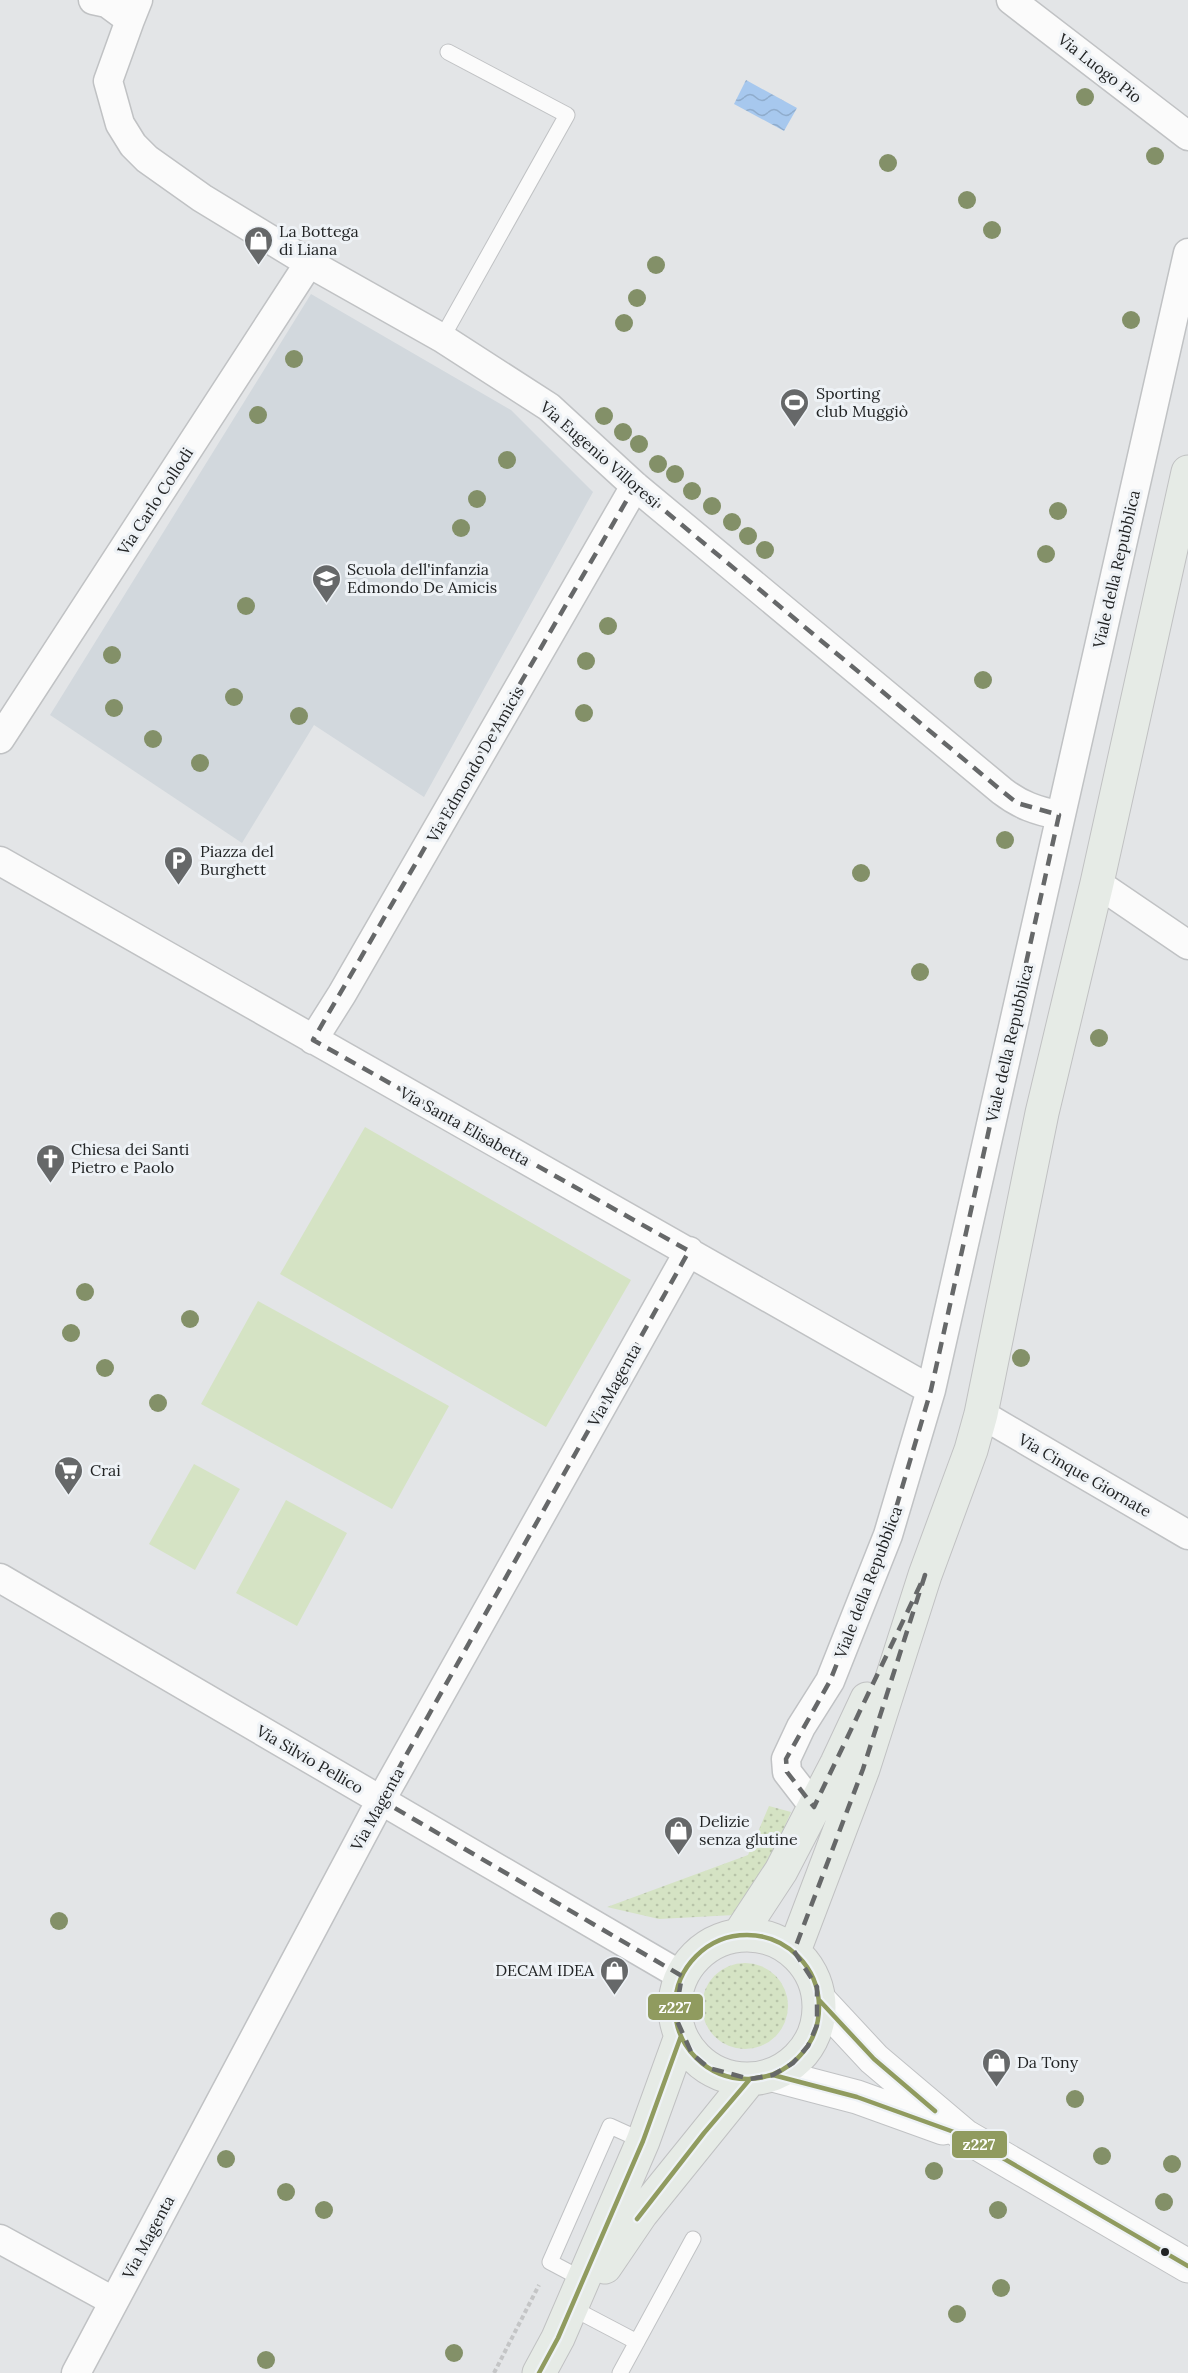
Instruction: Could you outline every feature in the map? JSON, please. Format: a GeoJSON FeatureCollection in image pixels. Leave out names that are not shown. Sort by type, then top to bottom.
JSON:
{"type":"FeatureCollection","features":[{"type":"Feature","properties":{"kind":"main road"},"geometry":{"type":"LineString","coordinates":[[794,1951],[863,1769],[925,1575],[951,1509],[981,1414],[1042,1113],[1097,883],[1188,472]]}},
{"type":"Feature","properties":{"kind":"main road"},"geometry":{"type":"LineString","coordinates":[[739,1935],[781,1871],[925,1575]]}},
{"type":"Feature","properties":{"kind":"main road"},"geometry":{"type":"LineString","coordinates":[[579,2295],[640,2214],[762,2077],[793,2063],[808,2046],[817,2025],[820,2001],[812,1974],[794,1951],[777,1941],[759,1935],[739,1935],[716,1941],[696,1955],[682,1976],[676,1995],[675,2016],[681,2036],[692,2054],[709,2068],[729,2077],[762,2077]]}},
{"type":"Feature","properties":{"kind":"main road"},"geometry":{"type":"LineString","coordinates":[[539,2373],[579,2295],[643,2140],[681,2036]]}},
{"type":"Feature","properties":{"kind":"street"},"geometry":{"type":"LineString","coordinates":[[93,0],[134,10]]}},
{"type":"Feature","properties":{"kind":"street","name":"Via Luogo Pio"},"geometry":{"type":"LineString","coordinates":[[1011,0],[1188,136]]}},
{"type":"Feature","properties":{"kind":"street","name":"Via Eugenio Villoresi"},"geometry":{"type":"LineString","coordinates":[[134,10],[108,81],[120,124],[133,145],[147,159],[202,198],[309,263],[442,338],[549,407],[635,486],[1002,791],[1017,803],[1038,811],[1059,815]]}},
{"type":"Feature","properties":{"kind":"street","name":"Viale della Repubblica"},"geometry":{"type":"LineString","coordinates":[[814,1806],[787,1772],[786,1759],[801,1727],[830,1681],[888,1535],[931,1390],[1059,815],[1188,253]]}},
{"type":"Feature","properties":{"kind":"street","name":"Via Carlo Collodi"},"geometry":{"type":"LineString","coordinates":[[0,739],[309,263]]}},
{"type":"Feature","properties":{"kind":"street","name":"Via Edmondo De Amicis"},"geometry":{"type":"LineString","coordinates":[[313,1040],[342,994],[635,486]]}},
{"type":"Feature","properties":{"kind":"street","name":"Via Santa Elisabetta"},"geometry":{"type":"LineString","coordinates":[[0,861],[931,1390]]}},
{"type":"Feature","properties":{"kind":"street"},"geometry":{"type":"LineString","coordinates":[[1097,883],[1188,945]]}},
{"type":"Feature","properties":{"kind":"street","name":"Via Magenta"},"geometry":{"type":"LineString","coordinates":[[76,2373],[381,1800],[689,1251]]}},
{"type":"Feature","properties":{"kind":"street","name":"Via Cinque Giornate"},"geometry":{"type":"LineString","coordinates":[[981,1414],[1188,1535]]}},
{"type":"Feature","properties":{"kind":"street","name":"Via Silvio Pellico"},"geometry":{"type":"LineString","coordinates":[[0,1578],[682,1976]]}},
{"type":"Feature","properties":{"kind":"street"},"geometry":{"type":"LineString","coordinates":[[820,2001],[874,2059],[965,2136],[1188,2266]]}},
{"type":"Feature","properties":{"kind":"street"},"geometry":{"type":"LineString","coordinates":[[762,2077],[857,2097],[965,2136]]}},
{"type":"Feature","properties":{"kind":"street"},"geometry":{"type":"LineString","coordinates":[[0,2239],[114,2301]]}},
{"type":"Feature","properties":{"kind":"lane"},"geometry":{"type":"LineString","coordinates":[[442,338],[567,115],[448,51]]}},
{"type":"Feature","properties":{"kind":"lane"},"geometry":{"type":"LineString","coordinates":[[637,2342],[579,2295],[550,2262],[610,2126],[643,2140]]}},
{"type":"Feature","properties":{"kind":"lane"},"geometry":{"type":"LineString","coordinates":[[620,2373],[693,2239]]}},
{"type":"Feature","properties":{"kind":"path"},"geometry":{"type":"LineString","coordinates":[[494,2373],[550,2262]]}},
{"type":"Feature","properties":{"kind":"highlighted area"},"geometry":{"type":"Polygon","coordinates":[[[635,486],[1017,803],[1059,815],[931,1390],[888,1535],[830,1681],[786,1759],[787,1772],[814,1807],[925,1575],[863,1769],[794,1951],[817,1987],[817,2025],[808,2046],[793,2063],[773,2075],[750,2079],[709,2068],[692,2054],[675,2016],[682,1976],[381,1800],[689,1251],[313,1040],[635,486]]]}},
{"type":"Feature","properties":{"kind":"shaded area","name":"Scuola dell'infanzia Edmondo De Amicis"},"geometry":{"type":"Polygon","coordinates":[[[311,294],[511,410],[593,492],[424,797],[314,725],[242,843],[50,715],[311,294]]]}},
{"type":"Feature","properties":{"kind":"green space"},"geometry":{"type":"Polygon","coordinates":[[[365,1127],[631,1280],[546,1427],[280,1274],[365,1127]]]}},
{"type":"Feature","properties":{"kind":"green space"},"geometry":{"type":"Polygon","coordinates":[[[258,1301],[449,1406],[392,1509],[201,1404],[258,1301]]]}},
{"type":"Feature","properties":{"kind":"green space"},"geometry":{"type":"Polygon","coordinates":[[[194,1464],[240,1489],[195,1570],[149,1544],[194,1464]]]}},
{"type":"Feature","properties":{"kind":"green space"},"geometry":{"type":"Polygon","coordinates":[[[286,1500],[347,1533],[297,1626],[236,1593],[286,1500]]]}},
{"type":"Feature","properties":{"kind":"green space"},"geometry":{"type":"Polygon","coordinates":[[[769,1806],[791,1812],[775,1849],[734,1915],[659,1919],[607,1907],[748,1855],[769,1806]]]}},
{"type":"Feature","properties":{"kind":"green space"},"geometry":{"type":"Polygon","coordinates":[[[745,1963],[769,1970],[781,1982],[788,2006],[781,2030],[769,2042],[745,2049],[721,2042],[709,2030],[702,2006],[709,1982],[721,1970],[745,1963]]]}},
{"type":"Feature","properties":{"kind":"water"},"geometry":{"type":"Polygon","coordinates":[[[746,80],[797,108],[784,131],[734,104],[746,80]]]}},
{"type":"Feature","properties":{"kind":"transit line","name":"z227"},"geometry":{"type":"LineString","coordinates":[[747,1935],[761,1936],[775,1941],[798,1956],[813,1979],[818,1993],[819,2007],[818,2021],[813,2035],[798,2058],[775,2073],[761,2078],[747,2079],[733,2078],[719,2073],[696,2058],[681,2035],[676,2021],[675,2007],[676,1993],[681,1979],[696,1956],[719,1941],[733,1936],[747,1935]]}},
{"type":"Feature","properties":{"kind":"transit line","name":"z227"},"geometry":{"type":"LineString","coordinates":[[820,2001],[874,2059],[935,2111]]}},
{"type":"Feature","properties":{"kind":"transit line","name":"z227"},"geometry":{"type":"LineString","coordinates":[[539,2373],[558,2338],[643,2141],[681,2036]]}},
{"type":"Feature","properties":{"kind":"transit line","name":"z227"},"geometry":{"type":"LineString","coordinates":[[750,2079],[773,2075],[857,2097],[965,2136],[1188,2266]]}},
{"type":"Feature","properties":{"kind":"transit line","name":"z227"},"geometry":{"type":"LineString","coordinates":[[637,2219],[704,2133],[750,2079]]}},
{"type":"Feature","properties":{"kind":"place","name":"La Bottega di Liana"},"geometry":{"type":"Point","coordinates":[258,266]}},
{"type":"Feature","properties":{"kind":"place","name":"Sporting club Muggiò"},"geometry":{"type":"Point","coordinates":[795,428]}},
{"type":"Feature","properties":{"kind":"place","name":"Scuola dell'infanzia Edmondo De Amicis"},"geometry":{"type":"Point","coordinates":[326,604]}},
{"type":"Feature","properties":{"kind":"place","name":"Piazza del Burghett"},"geometry":{"type":"Point","coordinates":[179,886]}},
{"type":"Feature","properties":{"kind":"place","name":"Chiesa dei Santi Pietro e Paolo"},"geometry":{"type":"Point","coordinates":[50,1184]}},
{"type":"Feature","properties":{"kind":"place","name":"Crai"},"geometry":{"type":"Point","coordinates":[69,1496]}},
{"type":"Feature","properties":{"kind":"place","name":"Delizie senza glutine"},"geometry":{"type":"Point","coordinates":[678,1856]}},
{"type":"Feature","properties":{"kind":"place","name":"DECAM IDEA"},"geometry":{"type":"Point","coordinates":[615,1996]}},
{"type":"Feature","properties":{"kind":"place","name":"Da Tony"},"geometry":{"type":"Point","coordinates":[996,2088]}}]}
